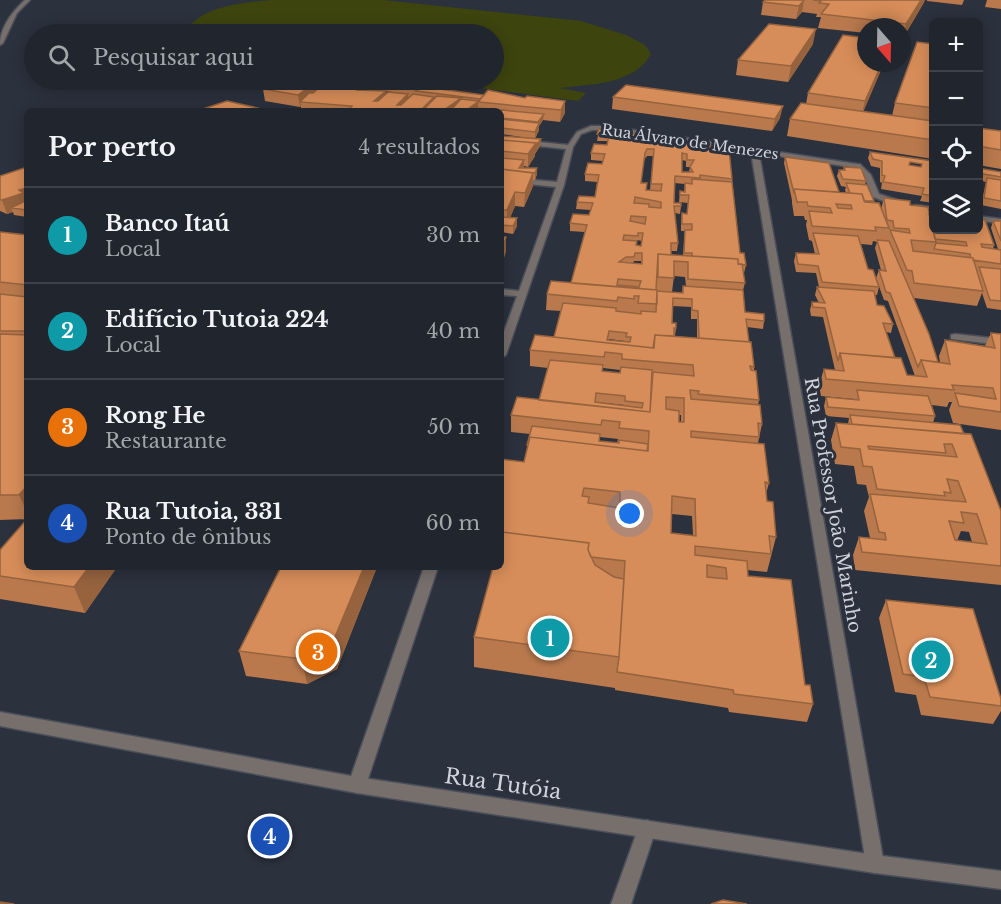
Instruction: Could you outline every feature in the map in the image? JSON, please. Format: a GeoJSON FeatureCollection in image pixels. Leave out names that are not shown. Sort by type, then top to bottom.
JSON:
{"type":"FeatureCollection","features":[{"type":"Feature","properties":{"kind":"street"},"geometry":{"type":"LineString","coordinates":[[0,43],[15,12],[28,0]]}},
{"type":"Feature","properties":{"kind":"street","name":"Rua Álvaro de Menezes"},"geometry":{"type":"LineString","coordinates":[[570,147],[579,133],[591,128],[608,128],[857,166],[867,175],[879,198],[929,209]]}},
{"type":"Feature","properties":{"kind":"street"},"geometry":{"type":"LineString","coordinates":[[504,140],[570,147],[560,185],[504,346]]}},
{"type":"Feature","properties":{"kind":"street","name":"Rua Professor João Marinho"},"geometry":{"type":"LineString","coordinates":[[755,152],[875,864]]}},
{"type":"Feature","properties":{"kind":"street"},"geometry":{"type":"LineString","coordinates":[[504,179],[560,185]]}},
{"type":"Feature","properties":{"kind":"street"},"geometry":{"type":"LineString","coordinates":[[983,219],[1001,221]]}},
{"type":"Feature","properties":{"kind":"street"},"geometry":{"type":"LineString","coordinates":[[504,292],[521,294]]}},
{"type":"Feature","properties":{"kind":"street"},"geometry":{"type":"LineString","coordinates":[[955,337],[1001,342]]}},
{"type":"Feature","properties":{"kind":"street"},"geometry":{"type":"LineString","coordinates":[[357,785],[430,570]]}},
{"type":"Feature","properties":{"kind":"street","name":"Rua Tutóia"},"geometry":{"type":"LineString","coordinates":[[0,719],[357,785],[875,864],[1001,880]]}},
{"type":"Feature","properties":{"kind":"street"},"geometry":{"type":"LineString","coordinates":[[621,904],[648,829]]}},
{"type":"Feature","properties":{"kind":"green space"},"geometry":{"type":"Polygon","coordinates":[[[271,0],[383,0],[581,21],[626,35],[645,45],[651,54],[634,72],[623,77],[598,84],[560,88],[586,93],[578,101],[495,90],[504,90],[504,24],[192,24],[211,11],[271,0]]]}},
{"type":"Feature","properties":{"kind":"building"},"geometry":{"type":"Polygon","coordinates":[[[765,0],[804,0],[799,6],[763,2],[765,0]]]}},
{"type":"Feature","properties":{"kind":"building"},"geometry":{"type":"Polygon","coordinates":[[[813,0],[921,0],[910,18],[857,18],[821,14],[829,4],[819,3],[821,1],[813,0]]]}},
{"type":"Feature","properties":{"kind":"building"},"geometry":{"type":"Polygon","coordinates":[[[769,24],[816,29],[791,66],[738,60],[769,24]]]}},
{"type":"Feature","properties":{"kind":"building"},"geometry":{"type":"Polygon","coordinates":[[[843,35],[857,37],[857,72],[878,72],[865,101],[808,93],[843,35]]]}},
{"type":"Feature","properties":{"kind":"building"},"geometry":{"type":"Polygon","coordinates":[[[917,42],[929,44],[929,107],[895,103],[906,72],[911,72],[911,59],[917,42]]]}},
{"type":"Feature","properties":{"kind":"building"},"geometry":{"type":"Polygon","coordinates":[[[626,85],[783,106],[775,119],[613,97],[626,85]]]}},
{"type":"Feature","properties":{"kind":"building"},"geometry":{"type":"Polygon","coordinates":[[[269,90],[305,90],[298,95],[269,90]]]}},
{"type":"Feature","properties":{"kind":"building"},"geometry":{"type":"Polygon","coordinates":[[[317,90],[386,91],[374,101],[378,101],[388,92],[408,94],[397,105],[401,105],[413,94],[434,97],[423,108],[350,108],[352,106],[300,102],[309,93],[317,90]]]}},
{"type":"Feature","properties":{"kind":"building"},"geometry":{"type":"Polygon","coordinates":[[[447,90],[484,95],[480,99],[416,91],[447,90]]]}},
{"type":"Feature","properties":{"kind":"building"},"geometry":{"type":"Polygon","coordinates":[[[488,90],[525,98],[527,96],[565,101],[561,110],[478,102],[488,90]]]}},
{"type":"Feature","properties":{"kind":"building"},"geometry":{"type":"Polygon","coordinates":[[[437,96],[461,98],[447,108],[425,108],[437,96]]]}},
{"type":"Feature","properties":{"kind":"building"},"geometry":{"type":"Polygon","coordinates":[[[461,99],[479,101],[469,108],[453,108],[461,99]]]}},
{"type":"Feature","properties":{"kind":"building"},"geometry":{"type":"Polygon","coordinates":[[[227,101],[258,108],[206,108],[227,101]]]}},
{"type":"Feature","properties":{"kind":"building"},"geometry":{"type":"Polygon","coordinates":[[[801,103],[929,120],[929,139],[790,119],[801,103]]]}},
{"type":"Feature","properties":{"kind":"building"},"geometry":{"type":"Polygon","coordinates":[[[504,110],[544,114],[538,122],[504,118],[504,110]]]}},
{"type":"Feature","properties":{"kind":"building"},"geometry":{"type":"Polygon","coordinates":[[[504,119],[539,123],[535,132],[504,128],[504,119]]]}},
{"type":"Feature","properties":{"kind":"building"},"geometry":{"type":"Polygon","coordinates":[[[599,129],[691,142],[691,149],[693,145],[729,150],[732,179],[700,175],[700,178],[675,176],[674,203],[681,203],[681,206],[674,206],[678,243],[671,243],[671,255],[658,254],[656,290],[571,283],[587,225],[570,223],[573,214],[589,215],[593,203],[577,202],[579,196],[595,197],[599,175],[585,174],[588,163],[602,164],[605,154],[591,153],[594,144],[607,145],[609,135],[597,134],[599,129]],[[647,149],[645,153],[641,183],[647,183],[646,190],[661,191],[662,184],[651,184],[654,149],[647,149]],[[682,153],[682,172],[693,172],[690,167],[694,160],[687,160],[687,154],[682,153]],[[635,197],[634,203],[649,204],[649,207],[661,208],[661,202],[635,197]],[[631,216],[630,221],[645,224],[646,217],[631,216]],[[638,233],[638,236],[624,235],[623,240],[637,241],[636,245],[641,246],[643,233],[638,233]],[[635,253],[634,257],[626,257],[619,262],[642,264],[642,253],[635,253]],[[618,279],[617,285],[639,287],[641,281],[618,279]]]}},
{"type":"Feature","properties":{"kind":"building"},"geometry":{"type":"Polygon","coordinates":[[[983,129],[1001,131],[1001,150],[983,147],[983,129]]]}},
{"type":"Feature","properties":{"kind":"building"},"geometry":{"type":"Polygon","coordinates":[[[504,136],[541,139],[535,147],[536,143],[504,140],[504,136]]]}},
{"type":"Feature","properties":{"kind":"building"},"geometry":{"type":"Polygon","coordinates":[[[504,140],[536,143],[528,154],[504,151],[504,140]]]}},
{"type":"Feature","properties":{"kind":"building"},"geometry":{"type":"Polygon","coordinates":[[[870,152],[929,160],[929,195],[922,194],[924,188],[883,182],[885,176],[882,175],[882,161],[873,159],[870,152]],[[910,162],[909,165],[921,167],[922,164],[910,162]]]}},
{"type":"Feature","properties":{"kind":"building"},"geometry":{"type":"Polygon","coordinates":[[[785,157],[829,163],[839,192],[794,189],[794,193],[785,157]]]}},
{"type":"Feature","properties":{"kind":"building"},"geometry":{"type":"Polygon","coordinates":[[[504,158],[524,160],[519,168],[537,168],[535,173],[504,169],[504,158]]]}},
{"type":"Feature","properties":{"kind":"building"},"geometry":{"type":"Polygon","coordinates":[[[844,167],[861,168],[866,181],[843,179],[839,170],[845,170],[844,167]]]}},
{"type":"Feature","properties":{"kind":"building"},"geometry":{"type":"Polygon","coordinates":[[[24,168],[24,189],[19,190],[24,193],[0,200],[0,176],[24,168]]]}},
{"type":"Feature","properties":{"kind":"building"},"geometry":{"type":"Polygon","coordinates":[[[504,169],[533,173],[525,193],[515,192],[507,210],[504,210],[504,169]]]}},
{"type":"Feature","properties":{"kind":"building"},"geometry":{"type":"Polygon","coordinates":[[[983,169],[1001,172],[1001,177],[983,174],[983,169]]]}},
{"type":"Feature","properties":{"kind":"building"},"geometry":{"type":"Polygon","coordinates":[[[987,178],[1001,180],[1001,201],[984,198],[987,178]]]}},
{"type":"Feature","properties":{"kind":"building"},"geometry":{"type":"Polygon","coordinates":[[[692,179],[732,182],[740,253],[744,253],[746,265],[738,264],[738,259],[692,256],[692,253],[684,253],[685,230],[692,230],[692,224],[682,224],[682,213],[687,214],[689,195],[680,195],[680,191],[685,192],[685,183],[692,184],[692,179]]]}},
{"type":"Feature","properties":{"kind":"building"},"geometry":{"type":"Polygon","coordinates":[[[846,183],[867,185],[874,201],[864,201],[862,194],[850,193],[846,183]]]}},
{"type":"Feature","properties":{"kind":"building"},"geometry":{"type":"Polygon","coordinates":[[[794,189],[862,194],[865,202],[879,203],[889,228],[875,227],[876,231],[812,226],[809,211],[832,213],[830,208],[808,206],[807,202],[797,202],[794,189]],[[836,204],[838,208],[852,209],[851,205],[836,204]]]}},
{"type":"Feature","properties":{"kind":"building"},"geometry":{"type":"Polygon","coordinates":[[[884,198],[910,201],[910,205],[928,207],[929,234],[934,234],[936,242],[911,240],[913,251],[973,258],[983,291],[914,283],[912,271],[907,270],[890,230],[910,233],[909,229],[894,228],[893,221],[887,220],[884,198]]]}},
{"type":"Feature","properties":{"kind":"building"},"geometry":{"type":"Polygon","coordinates":[[[24,202],[24,210],[11,208],[24,202]]]}},
{"type":"Feature","properties":{"kind":"building"},"geometry":{"type":"Polygon","coordinates":[[[504,217],[517,218],[513,226],[504,225],[504,217]]]}},
{"type":"Feature","properties":{"kind":"building"},"geometry":{"type":"Polygon","coordinates":[[[983,220],[985,220],[994,245],[981,244],[982,247],[1001,250],[1001,264],[973,260],[970,254],[934,249],[936,243],[967,246],[966,242],[935,239],[934,234],[983,234],[983,220]]]}},
{"type":"Feature","properties":{"kind":"building"},"geometry":{"type":"Polygon","coordinates":[[[993,221],[1001,221],[1001,241],[993,221]]]}},
{"type":"Feature","properties":{"kind":"building"},"geometry":{"type":"Polygon","coordinates":[[[0,232],[24,235],[24,285],[0,282],[0,232]]]}},
{"type":"Feature","properties":{"kind":"building"},"geometry":{"type":"Polygon","coordinates":[[[813,233],[858,236],[868,269],[873,270],[879,287],[822,282],[818,266],[798,264],[796,253],[819,254],[813,233]]]}},
{"type":"Feature","properties":{"kind":"building"},"geometry":{"type":"Polygon","coordinates":[[[877,240],[889,241],[929,334],[938,362],[921,360],[918,367],[890,293],[886,292],[879,270],[886,271],[877,240]]]}},
{"type":"Feature","properties":{"kind":"building"},"geometry":{"type":"Polygon","coordinates":[[[658,254],[738,259],[738,264],[742,264],[745,283],[688,279],[688,262],[674,261],[674,278],[658,277],[658,254]]]}},
{"type":"Feature","properties":{"kind":"building"},"geometry":{"type":"Polygon","coordinates":[[[979,267],[1001,269],[1001,301],[990,300],[979,267]]]}},
{"type":"Feature","properties":{"kind":"building"},"geometry":{"type":"Polygon","coordinates":[[[551,281],[657,290],[657,304],[638,303],[639,296],[634,296],[634,299],[618,297],[617,301],[547,294],[551,281]]]}},
{"type":"Feature","properties":{"kind":"building"},"geometry":{"type":"Polygon","coordinates":[[[683,286],[743,290],[745,312],[764,314],[764,321],[746,319],[749,342],[699,338],[698,311],[692,310],[692,299],[673,298],[672,323],[676,323],[674,336],[655,335],[653,348],[554,337],[563,303],[616,308],[616,311],[641,314],[641,311],[656,312],[657,291],[683,293],[683,286]],[[609,331],[607,340],[630,342],[631,337],[626,337],[627,333],[609,331]]]}},
{"type":"Feature","properties":{"kind":"building"},"geometry":{"type":"Polygon","coordinates":[[[817,287],[874,291],[877,305],[884,306],[893,324],[883,323],[895,358],[840,353],[838,361],[825,308],[813,307],[812,302],[825,303],[817,287]]]}},
{"type":"Feature","properties":{"kind":"building"},"geometry":{"type":"Polygon","coordinates":[[[0,294],[24,297],[24,331],[0,331],[0,294]]]}},
{"type":"Feature","properties":{"kind":"building"},"geometry":{"type":"Polygon","coordinates":[[[991,333],[1001,334],[1001,412],[959,406],[955,393],[996,399],[993,388],[952,385],[954,390],[826,379],[824,369],[844,371],[840,353],[901,358],[907,375],[927,377],[921,360],[950,364],[945,340],[995,348],[991,333]]]}},
{"type":"Feature","properties":{"kind":"building"},"geometry":{"type":"Polygon","coordinates":[[[0,334],[24,335],[24,489],[19,495],[0,495],[0,334]]]}},
{"type":"Feature","properties":{"kind":"building"},"geometry":{"type":"Polygon","coordinates":[[[535,335],[654,348],[655,335],[751,342],[754,367],[750,366],[751,370],[756,371],[759,400],[698,394],[699,391],[690,390],[691,399],[760,405],[762,424],[758,423],[759,437],[691,431],[691,437],[764,444],[769,483],[765,482],[767,501],[773,502],[776,537],[769,536],[771,554],[695,546],[695,555],[747,561],[748,576],[791,580],[805,685],[810,685],[813,704],[734,694],[733,690],[617,672],[625,561],[591,557],[588,550],[589,543],[504,532],[504,459],[524,462],[530,437],[648,451],[649,431],[619,428],[620,422],[602,420],[601,425],[511,415],[517,397],[650,412],[653,372],[694,376],[693,365],[622,359],[622,354],[605,352],[604,357],[530,350],[535,335]],[[666,397],[666,409],[679,411],[679,422],[684,422],[684,398],[666,397]],[[584,488],[582,496],[589,497],[588,503],[620,508],[620,492],[584,488]],[[672,496],[671,533],[696,536],[695,499],[672,496]],[[707,565],[707,577],[727,579],[726,568],[707,565]]]}},
{"type":"Feature","properties":{"kind":"building"},"geometry":{"type":"Polygon","coordinates":[[[550,360],[603,365],[602,371],[620,373],[621,367],[652,370],[650,412],[539,400],[550,360]],[[596,393],[595,402],[642,408],[643,403],[625,401],[625,396],[596,393]]]}},
{"type":"Feature","properties":{"kind":"building"},"geometry":{"type":"Polygon","coordinates":[[[857,390],[928,396],[935,416],[828,407],[826,397],[859,400],[857,390]]]}},
{"type":"Feature","properties":{"kind":"building"},"geometry":{"type":"Polygon","coordinates":[[[850,415],[960,425],[964,434],[852,424],[850,415]]]}},
{"type":"Feature","properties":{"kind":"building"},"geometry":{"type":"Polygon","coordinates":[[[836,423],[971,434],[1001,511],[1001,566],[862,552],[859,537],[886,540],[885,533],[879,532],[870,494],[966,502],[958,481],[947,479],[951,493],[944,492],[945,496],[877,489],[872,467],[863,466],[860,449],[841,447],[836,423]],[[944,444],[946,453],[868,446],[869,449],[957,457],[952,444],[944,444]],[[961,512],[964,523],[949,521],[955,540],[987,544],[977,514],[961,512]]]}},
{"type":"Feature","properties":{"kind":"building"},"geometry":{"type":"Polygon","coordinates":[[[532,426],[600,434],[599,441],[619,443],[619,440],[648,444],[647,451],[530,437],[527,445],[532,426]]]}},
{"type":"Feature","properties":{"kind":"building"},"geometry":{"type":"Polygon","coordinates":[[[24,522],[24,570],[87,570],[74,587],[0,576],[0,550],[24,522]]]}},
{"type":"Feature","properties":{"kind":"building"},"geometry":{"type":"Polygon","coordinates":[[[504,532],[589,543],[588,550],[595,565],[614,577],[624,579],[619,657],[474,637],[492,570],[504,570],[504,532]]]}},
{"type":"Feature","properties":{"kind":"building"},"geometry":{"type":"Polygon","coordinates":[[[280,570],[363,570],[332,644],[302,659],[239,651],[280,570]]]}},
{"type":"Feature","properties":{"kind":"building"},"geometry":{"type":"Polygon","coordinates":[[[886,600],[973,609],[1001,699],[1001,706],[930,697],[924,677],[903,674],[886,600]]]}},
{"type":"Feature","properties":{"kind":"building"},"geometry":{"type":"Polygon","coordinates":[[[723,900],[747,904],[711,904],[723,900]]]}},
{"type":"Feature","properties":{"kind":"place","name":"Banco Itaú"},"geometry":{"type":"Point","coordinates":[550,638]}},
{"type":"Feature","properties":{"kind":"place","name":"Rong He"},"geometry":{"type":"Point","coordinates":[318,652]}},
{"type":"Feature","properties":{"kind":"place","name":"Edifício Tutoia 224"},"geometry":{"type":"Point","coordinates":[931,660]}},
{"type":"Feature","properties":{"kind":"place","name":"Rua Tutoia, 331"},"geometry":{"type":"Point","coordinates":[270,836]}}]}
